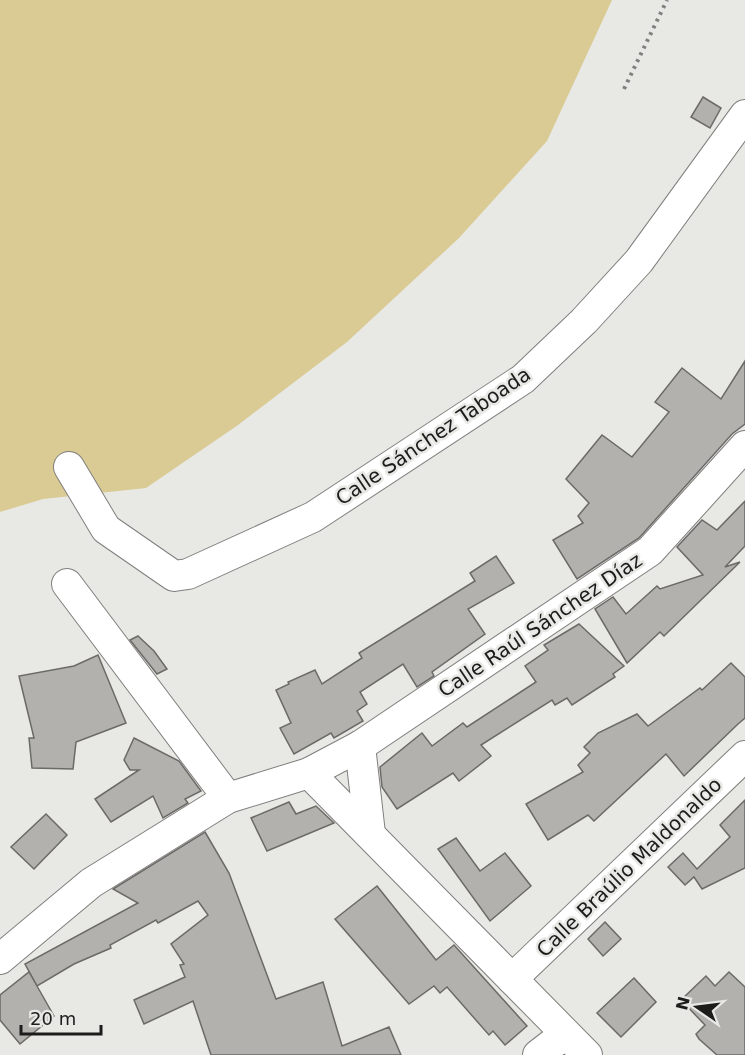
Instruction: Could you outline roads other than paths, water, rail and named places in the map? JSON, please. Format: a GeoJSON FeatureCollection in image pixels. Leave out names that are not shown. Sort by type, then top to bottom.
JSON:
{"type":"FeatureCollection","features":[{"type":"Feature","properties":{"kind":"street","name":"Calle Sánchez Taboada"},"geometry":{"type":"LineString","coordinates":[[69,467],[106,529],[174,576],[188,574],[313,517],[523,379],[584,321],[639,261],[745,115]]}},
{"type":"Feature","properties":{"kind":"street","name":"Calle Raúl Sánchez Díaz"},"geometry":{"type":"LineString","coordinates":[[0,959],[92,883],[228,798],[309,773],[360,746],[650,551],[745,446]]}},
{"type":"Feature","properties":{"kind":"street"},"geometry":{"type":"LineString","coordinates":[[67,584],[228,798]]}},
{"type":"Feature","properties":{"kind":"street"},"geometry":{"type":"LineString","coordinates":[[360,746],[370,834]]}},
{"type":"Feature","properties":{"kind":"street","name":"Calle Braúlio Maldonaldo"},"geometry":{"type":"LineString","coordinates":[[512,979],[745,756]]}},
{"type":"Feature","properties":{"kind":"street"},"geometry":{"type":"LineString","coordinates":[[309,773],[587,1055]]}},
{"type":"Feature","properties":{"kind":"street"},"geometry":{"type":"LineString","coordinates":[[538,1055],[566,1034]]}}]}
